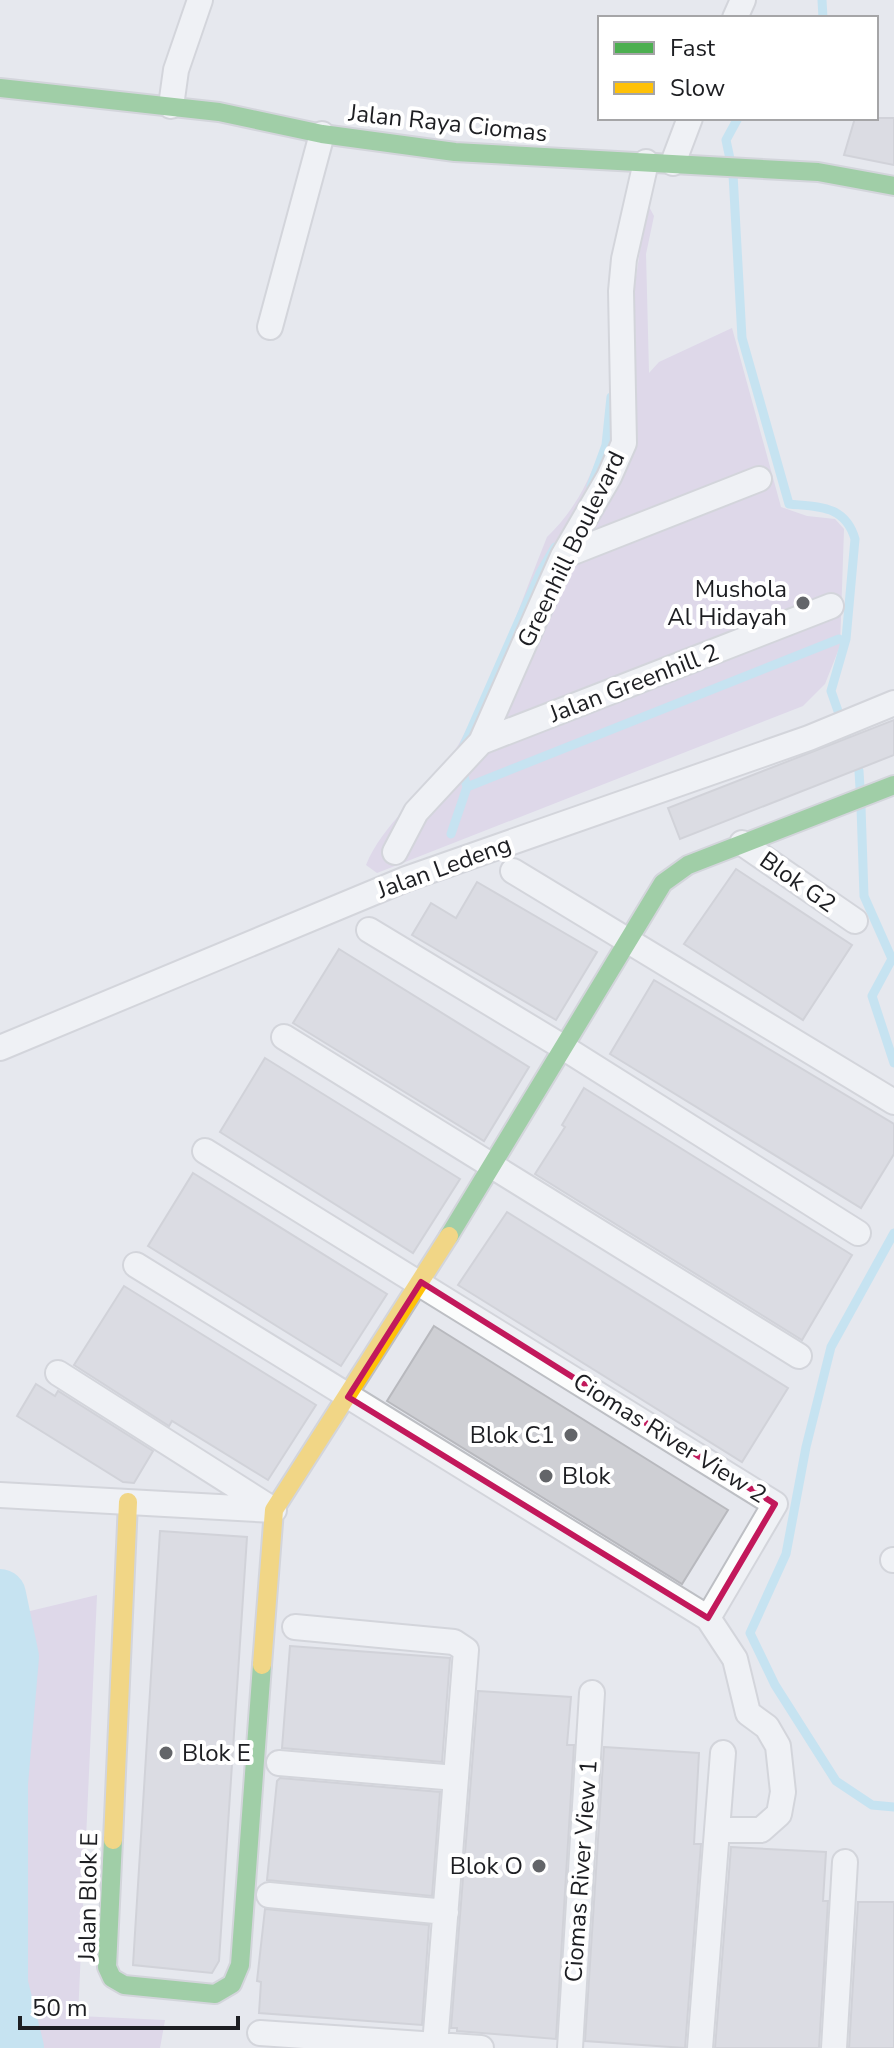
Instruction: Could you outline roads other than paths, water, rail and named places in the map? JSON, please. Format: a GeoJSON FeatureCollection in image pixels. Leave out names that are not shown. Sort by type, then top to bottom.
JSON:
{"type":"FeatureCollection","features":[{"type":"Feature","properties":{"kind":"street"},"geometry":{"type":"LineString","coordinates":[[171,106],[176,70],[200,0]]}},
{"type":"Feature","properties":{"kind":"street","name":"Jalan Raya Ciomas"},"geometry":{"type":"LineString","coordinates":[[0,88],[219,112],[322,134],[455,152],[768,168],[818,172],[894,186]]}},
{"type":"Feature","properties":{"kind":"street"},"geometry":{"type":"LineString","coordinates":[[673,163],[689,120]]}},
{"type":"Feature","properties":{"kind":"street"},"geometry":{"type":"LineString","coordinates":[[270,327],[322,134]]}},
{"type":"Feature","properties":{"kind":"street","name":"Greenhill Boulevard"},"geometry":{"type":"LineString","coordinates":[[395,852],[416,812],[477,748],[563,556],[609,477],[624,443],[622,280],[637,191],[646,162]]}},
{"type":"Feature","properties":{"kind":"street"},"geometry":{"type":"LineString","coordinates":[[563,556],[759,479]]}},
{"type":"Feature","properties":{"kind":"street","name":"Jalan Greenhill 2"},"geometry":{"type":"LineString","coordinates":[[477,748],[831,606]]}},
{"type":"Feature","properties":{"kind":"street","name":"Jalan Ledeng"},"geometry":{"type":"LineString","coordinates":[[0,1048],[406,879],[809,738],[894,703]]}},
{"type":"Feature","properties":{"kind":"street"},"geometry":{"type":"LineString","coordinates":[[274,1510],[493,1167],[663,883],[688,865],[894,785]]}},
{"type":"Feature","properties":{"kind":"street","name":"Blok G2"},"geometry":{"type":"LineString","coordinates":[[742,843],[855,921]]}},
{"type":"Feature","properties":{"kind":"street"},"geometry":{"type":"LineString","coordinates":[[513,871],[894,1102]]}},
{"type":"Feature","properties":{"kind":"street"},"geometry":{"type":"LineString","coordinates":[[369,930],[566,1049],[858,1233]]}},
{"type":"Feature","properties":{"kind":"street"},"geometry":{"type":"LineString","coordinates":[[284,1037],[799,1356]]}},
{"type":"Feature","properties":{"kind":"street","name":"Ciomas River View 2"},"geometry":{"type":"LineString","coordinates":[[205,1151],[775,1504],[708,1618]]}},
{"type":"Feature","properties":{"kind":"street"},"geometry":{"type":"LineString","coordinates":[[136,1265],[708,1618],[735,1659],[748,1713],[767,1727],[778,1746],[783,1792],[779,1814],[761,1830],[717,1830]]}},
{"type":"Feature","properties":{"kind":"street"},"geometry":{"type":"LineString","coordinates":[[58,1373],[274,1510]]}},
{"type":"Feature","properties":{"kind":"street"},"geometry":{"type":"LineString","coordinates":[[0,1495],[274,1510]]}},
{"type":"Feature","properties":{"kind":"street","name":"Jalan Blok E"},"geometry":{"type":"LineString","coordinates":[[128,1502],[107,1967],[112,1978],[124,1985],[215,1994],[226,1991],[235,1982],[240,1965],[274,1510]]}},
{"type":"Feature","properties":{"kind":"street"},"geometry":{"type":"LineString","coordinates":[[295,1627],[454,1642],[466,1650],[435,2045]]}},
{"type":"Feature","properties":{"kind":"street","name":"Ciomas River View 1"},"geometry":{"type":"LineString","coordinates":[[570,2048],[592,1693]]}},
{"type":"Feature","properties":{"kind":"street"},"geometry":{"type":"LineString","coordinates":[[700,2048],[723,1753]]}},
{"type":"Feature","properties":{"kind":"street"},"geometry":{"type":"LineString","coordinates":[[279,1763],[456,1778]]}},
{"type":"Feature","properties":{"kind":"street"},"geometry":{"type":"LineString","coordinates":[[834,2048],[845,1862]]}},
{"type":"Feature","properties":{"kind":"street"},"geometry":{"type":"LineString","coordinates":[[269,1895],[446,1912]]}},
{"type":"Feature","properties":{"kind":"street"},"geometry":{"type":"LineString","coordinates":[[260,2033],[481,2048]]}},
{"type":"Feature","properties":{"kind":"waterway"},"geometry":{"type":"LineString","coordinates":[[822,0],[823,16]]}},
{"type":"Feature","properties":{"kind":"waterway"},"geometry":{"type":"LineString","coordinates":[[730,159],[726,140],[737,120]]}},
{"type":"Feature","properties":{"kind":"waterway"},"geometry":{"type":"LineString","coordinates":[[733,174],[742,338],[789,504],[820,507],[838,514],[851,528],[855,539],[846,639],[831,691],[859,771],[860,788]]}},
{"type":"Feature","properties":{"kind":"waterway"},"geometry":{"type":"LineString","coordinates":[[591,486],[606,445],[611,397]]}},
{"type":"Feature","properties":{"kind":"waterway"},"geometry":{"type":"LineString","coordinates":[[461,752],[540,573],[555,547]]}},
{"type":"Feature","properties":{"kind":"waterway"},"geometry":{"type":"LineString","coordinates":[[467,787],[839,639]]}},
{"type":"Feature","properties":{"kind":"waterway"},"geometry":{"type":"LineString","coordinates":[[451,834],[467,787],[461,766]]}},
{"type":"Feature","properties":{"kind":"waterway"},"geometry":{"type":"LineString","coordinates":[[861,807],[864,896],[892,959],[872,996],[894,1063]]}},
{"type":"Feature","properties":{"kind":"waterway"},"geometry":{"type":"LineString","coordinates":[[894,1233],[831,1347],[806,1447],[786,1554],[750,1633],[775,1685],[836,1781],[872,1805],[894,1807]]}},
{"type":"Feature","properties":{"kind":"waterway"},"geometry":{"type":"LineString","coordinates":[[0,1595],[13,1657],[2,1783],[2,1984],[18,2048]]}},
{"type":"Feature","properties":{"kind":"place","name":"Mushola Al Hidayah"},"geometry":{"type":"Point","coordinates":[803,603]}},
{"type":"Feature","properties":{"kind":"place","name":"Blok C1"},"geometry":{"type":"Point","coordinates":[571,1435]}},
{"type":"Feature","properties":{"kind":"place","name":"Blok"},"geometry":{"type":"Point","coordinates":[546,1476]}},
{"type":"Feature","properties":{"kind":"place","name":"Blok E"},"geometry":{"type":"Point","coordinates":[166,1753]}},
{"type":"Feature","properties":{"kind":"place","name":"Blok O"},"geometry":{"type":"Point","coordinates":[539,1866]}}]}
